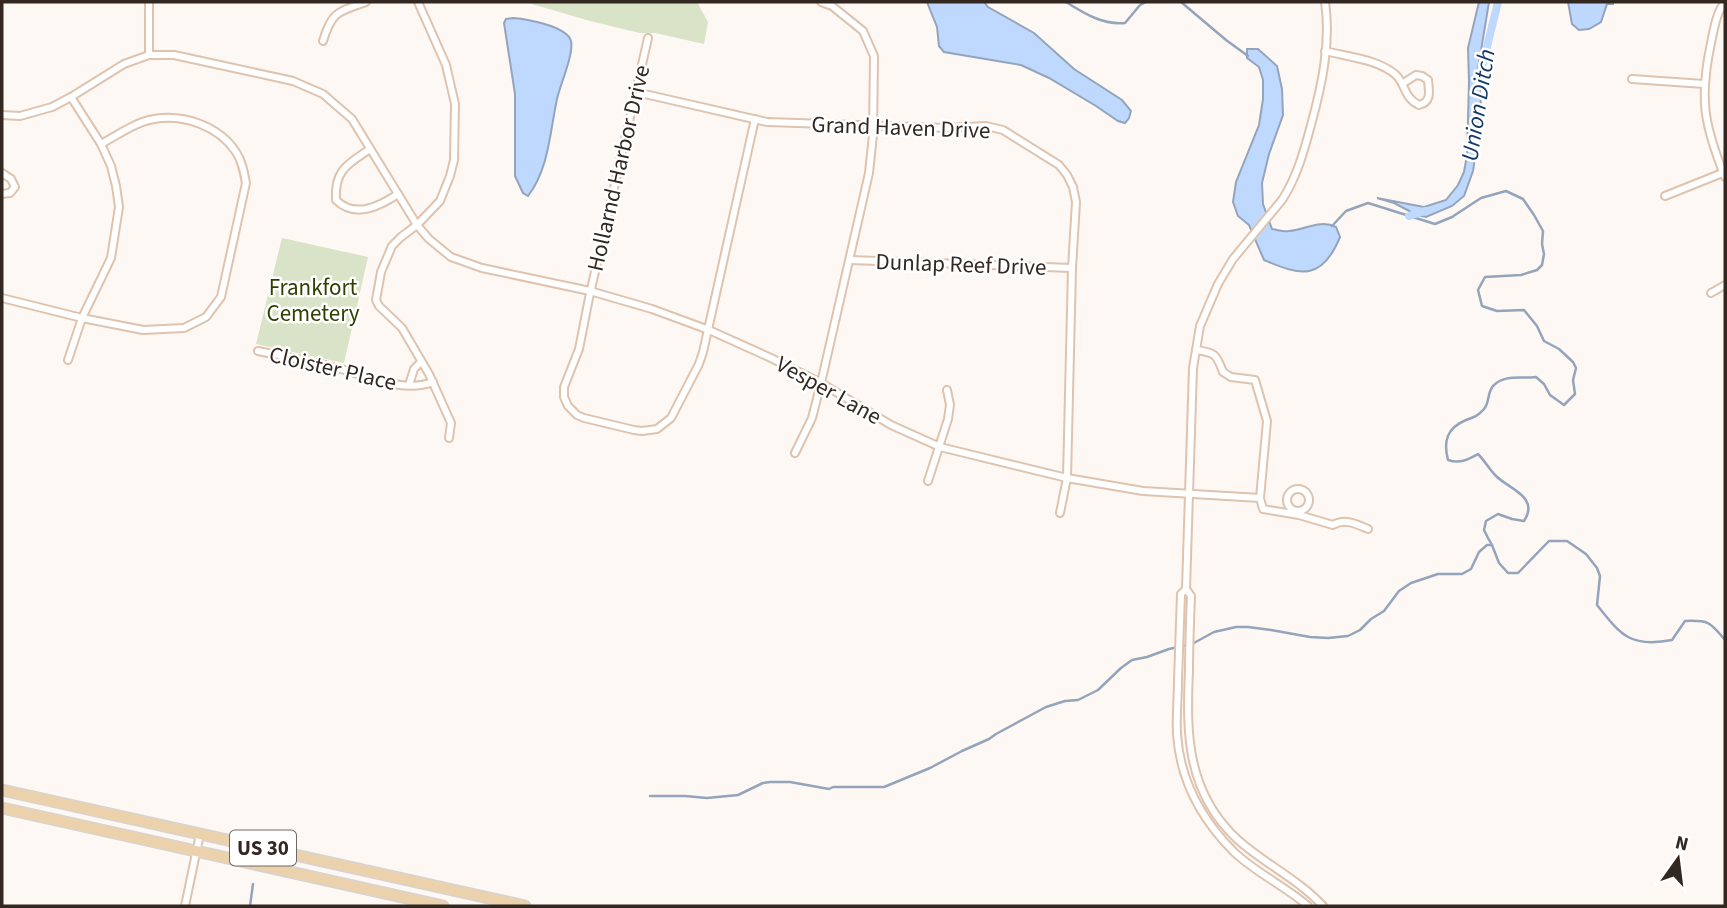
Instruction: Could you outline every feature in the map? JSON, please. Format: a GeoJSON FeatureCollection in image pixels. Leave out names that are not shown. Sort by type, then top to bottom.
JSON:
{"type":"FeatureCollection","features":[{"type":"Feature","properties":{"kind":"main road","name":"US 30"},"geometry":{"type":"LineString","coordinates":[[2,790],[525,906]]}},
{"type":"Feature","properties":{"kind":"main road","name":"US 30"},"geometry":{"type":"LineString","coordinates":[[2,808],[443,906]]}},
{"type":"Feature","properties":{"kind":"street"},"geometry":{"type":"LineString","coordinates":[[2,115],[20,116],[51,107],[124,64],[149,55],[149,2]]}},
{"type":"Feature","properties":{"kind":"street"},"geometry":{"type":"LineString","coordinates":[[323,40],[333,17],[343,10],[366,2]]}},
{"type":"Feature","properties":{"kind":"street"},"geometry":{"type":"LineString","coordinates":[[418,2],[446,65],[455,104],[454,160],[440,201],[392,246],[381,272],[376,300],[402,328],[433,382],[451,424],[449,438]]}},
{"type":"Feature","properties":{"kind":"street"},"geometry":{"type":"LineString","coordinates":[[794,453],[812,418],[821,383],[869,173],[873,135],[874,56],[863,31],[832,6],[821,2]]}},
{"type":"Feature","properties":{"kind":"street"},"geometry":{"type":"LineString","coordinates":[[1323,906],[1299,884],[1238,840],[1212,807],[1200,785],[1192,762],[1188,737],[1191,596],[1186,589],[1193,368],[1200,326],[1217,284],[1289,190],[1301,162],[1320,89],[1325,51],[1325,2]]}},
{"type":"Feature","properties":{"kind":"street"},"geometry":{"type":"LineString","coordinates":[[1665,196],[1725,174],[1707,128],[1704,84],[1714,27],[1723,2]]}},
{"type":"Feature","properties":{"kind":"street","name":"Hollarnd Harbor Drive"},"geometry":{"type":"LineString","coordinates":[[649,38],[589,295],[579,349],[564,387],[568,406],[584,418],[642,431],[662,426],[671,418],[699,364],[709,330]]}},
{"type":"Feature","properties":{"kind":"street"},"geometry":{"type":"LineString","coordinates":[[1325,51],[1386,68],[1398,77],[1411,101],[1419,105],[1425,104],[1429,99],[1428,80],[1422,76],[1416,75],[1402,84]]}},
{"type":"Feature","properties":{"kind":"street","name":"Vesper Lane"},"geometry":{"type":"LineString","coordinates":[[149,55],[174,55],[293,81],[323,94],[352,119],[417,225],[451,257],[482,268],[652,309],[709,330],[821,383],[891,425],[940,447],[1067,478],[1143,491],[1260,498]]}},
{"type":"Feature","properties":{"kind":"street"},"geometry":{"type":"LineString","coordinates":[[1632,79],[1704,84]]}},
{"type":"Feature","properties":{"kind":"street","name":"Grand Haven Drive"},"geometry":{"type":"LineString","coordinates":[[636,92],[784,123],[946,128],[986,126],[1003,130],[1059,165],[1073,187],[1076,202],[1067,478],[1060,513]]}},
{"type":"Feature","properties":{"kind":"street"},"geometry":{"type":"LineString","coordinates":[[68,360],[82,318],[111,258],[119,208],[111,166],[101,144],[71,97]]}},
{"type":"Feature","properties":{"kind":"street"},"geometry":{"type":"LineString","coordinates":[[2,298],[143,330],[184,328],[206,317],[221,297],[246,183],[237,153],[213,130],[191,121],[168,118],[138,124],[101,144]]}},
{"type":"Feature","properties":{"kind":"street"},"geometry":{"type":"LineString","coordinates":[[709,330],[755,119]]}},
{"type":"Feature","properties":{"kind":"street"},"geometry":{"type":"LineString","coordinates":[[370,149],[346,165],[339,177],[337,200],[341,205],[361,210],[383,204],[398,194]]}},
{"type":"Feature","properties":{"kind":"street"},"geometry":{"type":"LineString","coordinates":[[2,173],[12,179],[15,187],[10,193],[2,194]]}},
{"type":"Feature","properties":{"kind":"street","name":"Dunlap Reef Drive"},"geometry":{"type":"LineString","coordinates":[[850,260],[1072,268]]}},
{"type":"Feature","properties":{"kind":"street"},"geometry":{"type":"LineString","coordinates":[[1711,293],[1725,285]]}},
{"type":"Feature","properties":{"kind":"street"},"geometry":{"type":"LineString","coordinates":[[1196,350],[1212,352],[1218,358],[1223,372],[1231,377],[1255,380],[1267,421],[1260,498],[1263,509],[1299,513],[1334,525],[1345,521],[1368,529]]}},
{"type":"Feature","properties":{"kind":"street","name":"Cloister Place"},"geometry":{"type":"LineString","coordinates":[[258,351],[334,367],[372,379],[419,386],[433,382]]}},
{"type":"Feature","properties":{"kind":"street","name":"Cloister Place"},"geometry":{"type":"LineString","coordinates":[[409,385],[414,369],[421,362]]}},
{"type":"Feature","properties":{"kind":"street"},"geometry":{"type":"LineString","coordinates":[[928,481],[948,419],[950,405],[947,390]]}},
{"type":"Feature","properties":{"kind":"street"},"geometry":{"type":"LineString","coordinates":[[1186,589],[1181,594],[1177,721],[1181,761],[1188,787],[1217,834],[1246,861],[1307,906]]}},
{"type":"Feature","properties":{"kind":"street"},"geometry":{"type":"LineString","coordinates":[[185,906],[200,834]]}},
{"type":"Feature","properties":{"kind":"green space"},"geometry":{"type":"Polygon","coordinates":[[[525,2],[697,2],[708,22],[704,44],[655,33],[640,33],[525,2]]]}},
{"type":"Feature","properties":{"kind":"green space","name":"Frankfort Cemetery"},"geometry":{"type":"Polygon","coordinates":[[[282,238],[368,257],[344,363],[256,344],[282,238]]]}},
{"type":"Feature","properties":{"kind":"water"},"geometry":{"type":"Polygon","coordinates":[[[927,2],[984,2],[988,7],[1034,33],[1074,69],[1122,100],[1131,111],[1129,118],[1125,123],[1118,121],[1049,78],[1021,65],[944,52],[939,46],[937,27],[927,2]]]}},
{"type":"Feature","properties":{"kind":"water"},"geometry":{"type":"Polygon","coordinates":[[[1479,2],[1489,2],[1478,69],[1481,105],[1473,171],[1464,196],[1452,206],[1426,217],[1417,215],[1377,198],[1424,207],[1446,200],[1458,185],[1467,155],[1468,48],[1479,2]]]}},
{"type":"Feature","properties":{"kind":"water"},"geometry":{"type":"Polygon","coordinates":[[[1568,2],[1613,4],[1607,4],[1601,22],[1589,29],[1579,30],[1572,24],[1568,2]]]}},
{"type":"Feature","properties":{"kind":"water"},"geometry":{"type":"Polygon","coordinates":[[[513,18],[554,27],[571,41],[545,162],[528,196],[523,193],[515,176],[515,94],[504,23],[506,19],[513,18]]]}},
{"type":"Feature","properties":{"kind":"water"},"geometry":{"type":"Polygon","coordinates":[[[1247,49],[1258,49],[1277,66],[1282,89],[1283,115],[1262,183],[1263,204],[1272,229],[1287,231],[1324,224],[1336,227],[1340,237],[1326,261],[1309,271],[1289,269],[1264,260],[1249,225],[1238,216],[1233,202],[1236,182],[1259,125],[1263,99],[1263,80],[1259,67],[1247,58],[1247,49]]]}},
{"type":"Feature","properties":{"kind":"waterway"},"geometry":{"type":"LineString","coordinates":[[1066,2],[1094,18],[1117,23],[1125,23],[1140,5],[1146,2]]}},
{"type":"Feature","properties":{"kind":"waterway"},"geometry":{"type":"LineString","coordinates":[[1181,2],[1248,56]]}},
{"type":"Feature","properties":{"kind":"waterway","name":"Union Ditch"},"geometry":{"type":"LineString","coordinates":[[1476,91],[1498,2]]}},
{"type":"Feature","properties":{"kind":"waterway"},"geometry":{"type":"LineString","coordinates":[[1332,226],[1346,211],[1368,203],[1435,224],[1452,217],[1481,198],[1506,191],[1523,199],[1543,231],[1542,265],[1537,270],[1521,275],[1485,277],[1478,290],[1482,306],[1497,311],[1524,310],[1537,326],[1544,341],[1559,349],[1573,362],[1576,368],[1573,380],[1575,394],[1564,405],[1550,395],[1536,377],[1509,378],[1499,382],[1492,387],[1482,411],[1451,431],[1446,441],[1448,460],[1463,461],[1478,454],[1496,476],[1526,500],[1528,513],[1524,521],[1498,514],[1486,521],[1484,530],[1499,563],[1508,573],[1518,573],[1549,541],[1567,541],[1586,554],[1597,568],[1600,576],[1597,605],[1628,637],[1646,642],[1672,640],[1685,621],[1693,621],[1708,623],[1725,640]]}},
{"type":"Feature","properties":{"kind":"waterway","name":"Union Ditch"},"geometry":{"type":"LineString","coordinates":[[1409,216],[1425,211]]}},
{"type":"Feature","properties":{"kind":"waterway"},"geometry":{"type":"LineString","coordinates":[[650,796],[707,798],[738,795],[770,782],[790,782],[829,789],[884,787],[989,739],[1046,707],[1078,700],[1098,690],[1132,660],[1192,644],[1214,632],[1248,627],[1310,637],[1348,636],[1384,611],[1399,591],[1411,583],[1438,574],[1462,574],[1471,569],[1479,552],[1487,545],[1492,545]]}},
{"type":"Feature","properties":{"kind":"waterway"},"geometry":{"type":"LineString","coordinates":[[290,837],[295,834]]}},
{"type":"Feature","properties":{"kind":"waterway"},"geometry":{"type":"LineString","coordinates":[[250,906],[253,884]]}}]}
